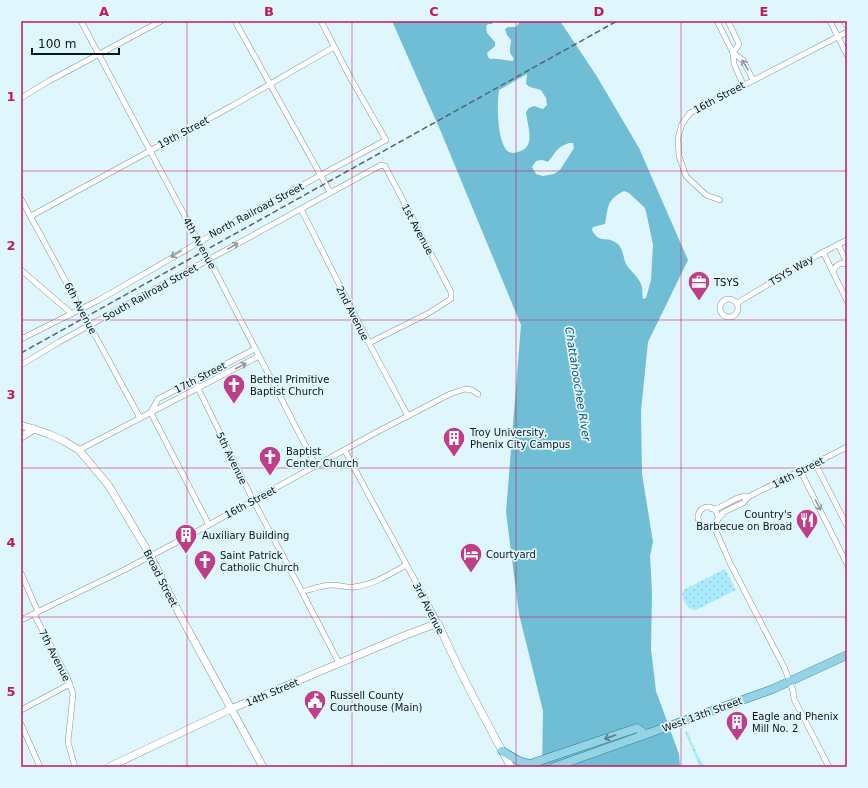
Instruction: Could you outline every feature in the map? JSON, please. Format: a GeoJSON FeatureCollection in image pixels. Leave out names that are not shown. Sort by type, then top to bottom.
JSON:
{"type":"FeatureCollection","features":[{"type":"Feature","properties":{"kind":"main road","name":"West 13th Street"},"geometry":{"type":"LineString","coordinates":[[554,767],[773,689],[847,655]]}},
{"type":"Feature","properties":{"kind":"main road"},"geometry":{"type":"LineString","coordinates":[[502,751],[519,761],[530,764],[637,728],[645,734]]}},
{"type":"Feature","properties":{"kind":"street","name":"4th Avenue"},"geometry":{"type":"LineString","coordinates":[[81,21],[209,259],[316,466]]}},
{"type":"Feature","properties":{"kind":"street"},"geometry":{"type":"LineString","coordinates":[[235,21],[330,192]]}},
{"type":"Feature","properties":{"kind":"street"},"geometry":{"type":"LineString","coordinates":[[321,21],[334,47]]}},
{"type":"Feature","properties":{"kind":"street"},"geometry":{"type":"LineString","coordinates":[[717,21],[733,54],[734,64],[744,84]]}},
{"type":"Feature","properties":{"kind":"street"},"geometry":{"type":"LineString","coordinates":[[728,21],[739,44],[733,54]]}},
{"type":"Feature","properties":{"kind":"street"},"geometry":{"type":"LineString","coordinates":[[830,21],[847,55]]}},
{"type":"Feature","properties":{"kind":"street"},"geometry":{"type":"LineString","coordinates":[[21,98],[157,22]]}},
{"type":"Feature","properties":{"kind":"street","name":"16th Street"},"geometry":{"type":"LineString","coordinates":[[720,200],[706,195],[686,176],[679,156],[678,138],[682,124],[690,113],[847,32]]}},
{"type":"Feature","properties":{"kind":"street","name":"19th Street"},"geometry":{"type":"LineString","coordinates":[[30,216],[334,47]]}},
{"type":"Feature","properties":{"kind":"street","name":"North Railroad Street"},"geometry":{"type":"LineString","coordinates":[[21,339],[99,300],[199,241],[386,140],[334,47]]}},
{"type":"Feature","properties":{"kind":"street"},"geometry":{"type":"LineString","coordinates":[[733,54],[743,60],[753,80]]}},
{"type":"Feature","properties":{"kind":"street","name":"South Railroad Street"},"geometry":{"type":"LineString","coordinates":[[21,365],[330,192],[381,165],[385,166]]}},
{"type":"Feature","properties":{"kind":"street","name":"1st Avenue"},"geometry":{"type":"LineString","coordinates":[[369,343],[427,314],[451,299],[452,292],[385,166]]}},
{"type":"Feature","properties":{"kind":"street","name":"6th Avenue"},"geometry":{"type":"LineString","coordinates":[[21,199],[82,308],[140,418]]}},
{"type":"Feature","properties":{"kind":"street","name":"2nd Avenue"},"geometry":{"type":"LineString","coordinates":[[301,209],[408,416]]}},
{"type":"Feature","properties":{"kind":"street","name":"TSYS Way"},"geometry":{"type":"LineString","coordinates":[[737,303],[822,252],[847,240]]}},
{"type":"Feature","properties":{"kind":"street"},"geometry":{"type":"LineString","coordinates":[[833,274],[836,266],[841,263],[847,263],[838,244]]}},
{"type":"Feature","properties":{"kind":"street"},"geometry":{"type":"LineString","coordinates":[[822,252],[847,301]]}},
{"type":"Feature","properties":{"kind":"street"},"geometry":{"type":"LineString","coordinates":[[21,270],[71,313]]}},
{"type":"Feature","properties":{"kind":"street","name":"17th Street"},"geometry":{"type":"LineString","coordinates":[[150,413],[158,399],[255,349]]}},
{"type":"Feature","properties":{"kind":"street","name":"17th Street"},"geometry":{"type":"LineString","coordinates":[[79,450],[259,356]]}},
{"type":"Feature","properties":{"kind":"street","name":"5th Avenue"},"geometry":{"type":"LineString","coordinates":[[194,380],[253,500],[339,663]]}},
{"type":"Feature","properties":{"kind":"street","name":"16th Street"},"geometry":{"type":"LineString","coordinates":[[21,620],[209,525],[450,394],[465,389],[472,390],[478,394]]}},
{"type":"Feature","properties":{"kind":"street"},"geometry":{"type":"LineString","coordinates":[[150,413],[209,525]]}},
{"type":"Feature","properties":{"kind":"street","name":"Broad Street"},"geometry":{"type":"LineString","coordinates":[[21,425],[64,441],[79,450],[110,486],[150,555],[180,615],[263,767]]}},
{"type":"Feature","properties":{"kind":"street"},"geometry":{"type":"LineString","coordinates":[[21,437],[34,429]]}},
{"type":"Feature","properties":{"kind":"street","name":"14th Street"},"geometry":{"type":"LineString","coordinates":[[748,497],[744,503],[724,512],[714,525],[708,527],[701,524],[698,520],[698,514],[702,509],[709,507],[718,508],[740,497],[748,497],[847,447]]}},
{"type":"Feature","properties":{"kind":"street","name":"3rd Avenue"},"geometry":{"type":"LineString","coordinates":[[345,450],[438,623],[451,653],[511,767]]}},
{"type":"Feature","properties":{"kind":"street"},"geometry":{"type":"LineString","coordinates":[[815,463],[847,526]]}},
{"type":"Feature","properties":{"kind":"street"},"geometry":{"type":"LineString","coordinates":[[800,470],[847,564]]}},
{"type":"Feature","properties":{"kind":"street"},"geometry":{"type":"LineString","coordinates":[[712,508],[717,513],[716,531],[730,563],[785,669],[793,691],[794,699],[829,767]]}},
{"type":"Feature","properties":{"kind":"street"},"geometry":{"type":"LineString","coordinates":[[708,527],[716,531]]}},
{"type":"Feature","properties":{"kind":"street"},"geometry":{"type":"LineString","coordinates":[[302,592],[321,586],[331,585],[354,587],[367,584],[379,580],[406,565]]}},
{"type":"Feature","properties":{"kind":"street","name":"7th Avenue"},"geometry":{"type":"LineString","coordinates":[[21,573],[36,613],[70,684],[73,694],[68,742],[75,767]]}},
{"type":"Feature","properties":{"kind":"street","name":"14th Street"},"geometry":{"type":"LineString","coordinates":[[109,767],[231,709],[438,623]]}},
{"type":"Feature","properties":{"kind":"street"},"geometry":{"type":"LineString","coordinates":[[21,710],[70,684]]}},
{"type":"Feature","properties":{"kind":"street"},"geometry":{"type":"LineString","coordinates":[[21,724],[40,767]]}},
{"type":"Feature","properties":{"kind":"shaded area"},"geometry":{"type":"Polygon","coordinates":[[[725,569],[736,590],[696,610],[690,609],[685,603],[682,594],[685,589],[725,569]]]}},
{"type":"Feature","properties":{"kind":"shaded area"},"geometry":{"type":"Polygon","coordinates":[[[687,731],[697,754],[705,767],[700,767],[685,732],[687,731]]]}},
{"type":"Feature","properties":{"kind":"water","name":"Chattahoochee River"},"geometry":{"type":"Polygon","coordinates":[[[392,21],[494,21],[492,24],[488,24],[486,26],[487,33],[495,42],[495,46],[487,53],[488,57],[490,59],[513,61],[514,58],[510,52],[511,40],[505,29],[508,27],[516,27],[519,21],[560,21],[596,75],[639,148],[688,260],[648,342],[641,411],[642,474],[653,542],[650,556],[652,592],[651,649],[656,691],[679,754],[680,767],[542,767],[543,711],[519,614],[506,512],[521,325],[441,132],[392,21]],[[527,74],[499,90],[498,111],[500,135],[505,148],[511,153],[524,149],[529,141],[530,135],[526,112],[529,108],[534,106],[543,109],[547,105],[546,98],[541,90],[530,87],[526,84],[527,74]],[[573,143],[564,145],[558,149],[548,162],[542,160],[536,161],[532,167],[536,174],[543,176],[554,174],[560,170],[574,148],[573,143]],[[624,191],[609,205],[605,224],[593,227],[592,230],[597,237],[611,240],[620,246],[626,264],[641,284],[643,299],[646,298],[651,280],[653,245],[647,216],[645,208],[629,193],[624,191]]]}},
{"type":"Feature","properties":{"kind":"railway"},"geometry":{"type":"LineString","coordinates":[[21,353],[617,21]]}},
{"type":"Feature","properties":{"kind":"place","name":"TSYS"},"geometry":{"type":"Point","coordinates":[699,302]}},
{"type":"Feature","properties":{"kind":"place","name":"Bethel Primitive Baptist Church"},"geometry":{"type":"Point","coordinates":[234,404]}},
{"type":"Feature","properties":{"kind":"place","name":"Troy University, Phenix City Campus"},"geometry":{"type":"Point","coordinates":[454,458]}},
{"type":"Feature","properties":{"kind":"place","name":"Baptist Center Church"},"geometry":{"type":"Point","coordinates":[270,476]}},
{"type":"Feature","properties":{"kind":"place","name":"Country's Barbecue on Broad"},"geometry":{"type":"Point","coordinates":[807,540]}},
{"type":"Feature","properties":{"kind":"place","name":"Auxiliary Building"},"geometry":{"type":"Point","coordinates":[186,554]}},
{"type":"Feature","properties":{"kind":"place","name":"Courtyard"},"geometry":{"type":"Point","coordinates":[471,574]}},
{"type":"Feature","properties":{"kind":"place","name":"Saint Patrick Catholic Church"},"geometry":{"type":"Point","coordinates":[205,580]}},
{"type":"Feature","properties":{"kind":"place","name":"Russell County Courthouse (Main)"},"geometry":{"type":"Point","coordinates":[315,720]}},
{"type":"Feature","properties":{"kind":"place","name":"Eagle and Phenix Mill No. 2"},"geometry":{"type":"Point","coordinates":[737,742]}}]}
